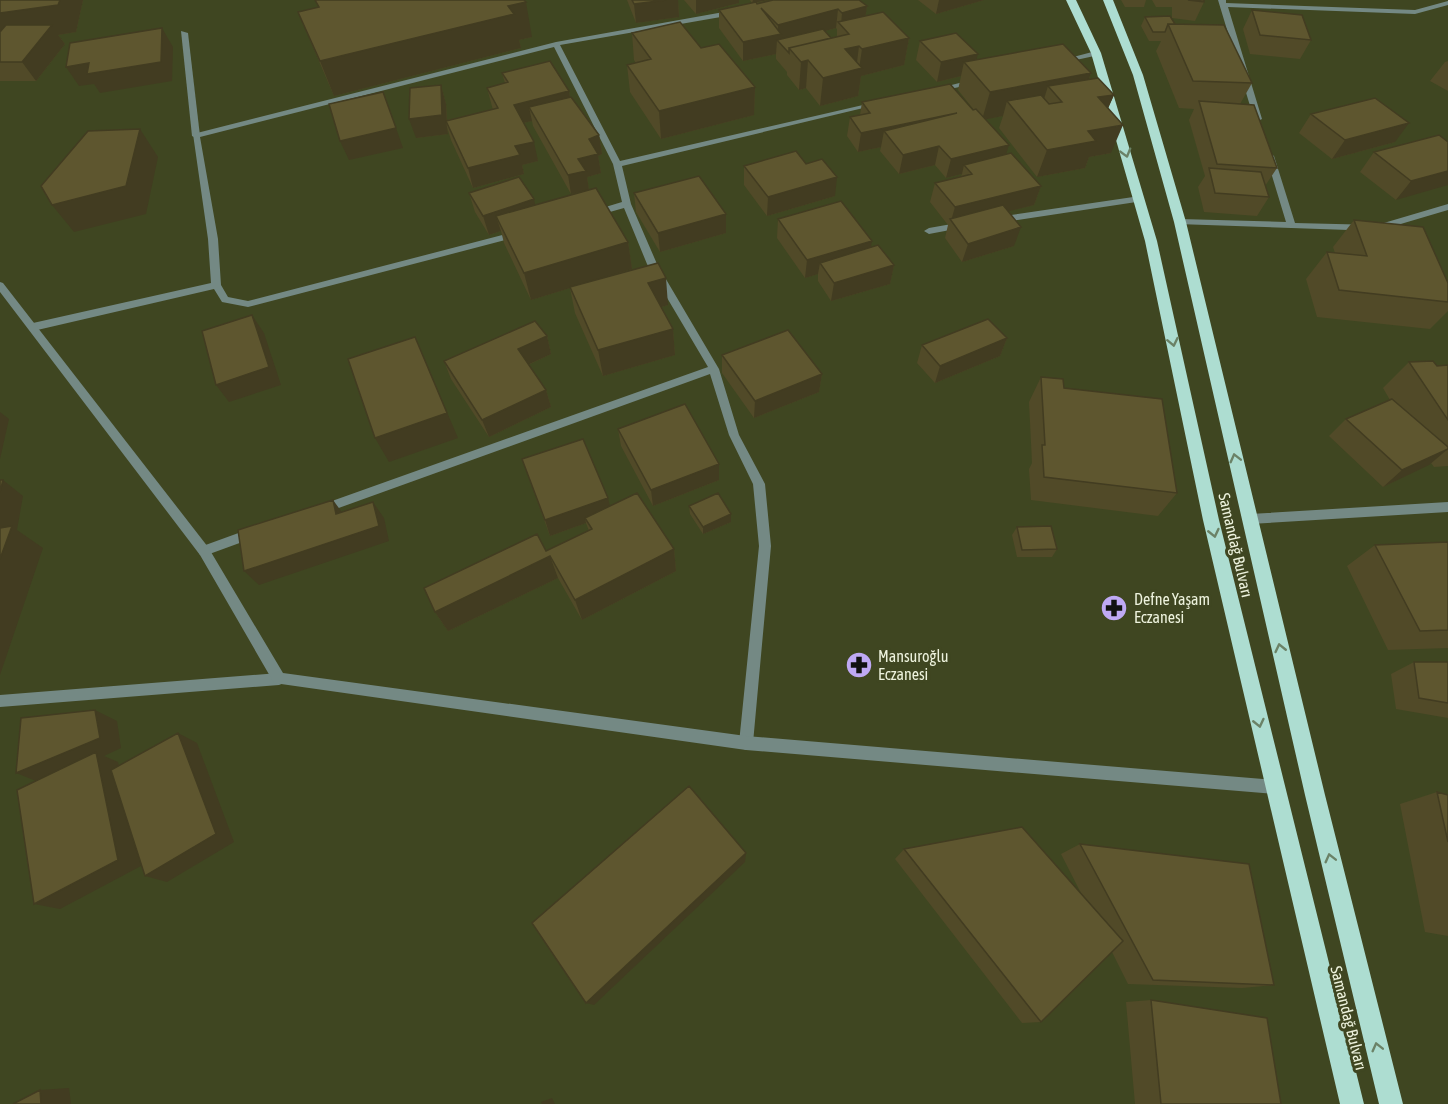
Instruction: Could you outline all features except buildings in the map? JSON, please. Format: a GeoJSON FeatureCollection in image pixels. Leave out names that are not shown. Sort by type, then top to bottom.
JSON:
{"type":"FeatureCollection","features":[{"type":"Feature","properties":{"kind":"highway","name":"Samandağ Bulvarı"},"geometry":{"type":"LineString","coordinates":[[1071,0],[1096,53],[1140,199],[1211,520],[1352,1104]]}},
{"type":"Feature","properties":{"kind":"highway","name":"Samandağ Bulvarı"},"geometry":{"type":"LineString","coordinates":[[1108,0],[1138,75],[1180,222],[1391,1104]]}},
{"type":"Feature","properties":{"kind":"street"},"geometry":{"type":"LineString","coordinates":[[1428,0],[1433,8]]}},
{"type":"Feature","properties":{"kind":"street"},"geometry":{"type":"LineString","coordinates":[[1260,126],[1223,3],[1414,12],[1448,3]]}},
{"type":"Feature","properties":{"kind":"street"},"geometry":{"type":"LineString","coordinates":[[196,136],[556,44],[743,10]]}},
{"type":"Feature","properties":{"kind":"street"},"geometry":{"type":"LineString","coordinates":[[184,33],[196,136],[213,239],[216,285],[225,300],[248,304],[525,232]]}},
{"type":"Feature","properties":{"kind":"street"},"geometry":{"type":"LineString","coordinates":[[556,44],[617,164],[627,204],[652,264],[714,369],[734,435],[759,483],[765,546],[746,743]]}},
{"type":"Feature","properties":{"kind":"street"},"geometry":{"type":"LineString","coordinates":[[1051,63],[1096,53]]}},
{"type":"Feature","properties":{"kind":"street"},"geometry":{"type":"LineString","coordinates":[[925,93],[982,79]]}},
{"type":"Feature","properties":{"kind":"street"},"geometry":{"type":"LineString","coordinates":[[617,164],[891,100]]}},
{"type":"Feature","properties":{"kind":"street"},"geometry":{"type":"LineString","coordinates":[[1267,148],[1291,225]]}},
{"type":"Feature","properties":{"kind":"street"},"geometry":{"type":"LineString","coordinates":[[986,222],[1140,199]]}},
{"type":"Feature","properties":{"kind":"street"},"geometry":{"type":"LineString","coordinates":[[582,216],[627,204]]}},
{"type":"Feature","properties":{"kind":"street"},"geometry":{"type":"LineString","coordinates":[[1180,222],[1377,228],[1448,207]]}},
{"type":"Feature","properties":{"kind":"street"},"geometry":{"type":"LineString","coordinates":[[929,231],[974,224]]}},
{"type":"Feature","properties":{"kind":"street"},"geometry":{"type":"LineString","coordinates":[[1377,228],[1386,236]]}},
{"type":"Feature","properties":{"kind":"street"},"geometry":{"type":"LineString","coordinates":[[0,285],[204,550],[279,679]]}},
{"type":"Feature","properties":{"kind":"street"},"geometry":{"type":"LineString","coordinates":[[33,327],[216,285]]}},
{"type":"Feature","properties":{"kind":"street"},"geometry":{"type":"LineString","coordinates":[[315,511],[714,369]]}},
{"type":"Feature","properties":{"kind":"street"},"geometry":{"type":"LineString","coordinates":[[1250,519],[1448,507]]}},
{"type":"Feature","properties":{"kind":"street"},"geometry":{"type":"LineString","coordinates":[[204,550],[271,527]]}},
{"type":"Feature","properties":{"kind":"street"},"geometry":{"type":"LineString","coordinates":[[0,701],[279,679],[746,743],[1274,787]]}},
{"type":"Feature","properties":{"kind":"place","name":"Defne Yaşam Eczanesi"},"geometry":{"type":"Point","coordinates":[1114,608]}},
{"type":"Feature","properties":{"kind":"place","name":"Mansuroğlu Eczanesi"},"geometry":{"type":"Point","coordinates":[859,665]}}]}
